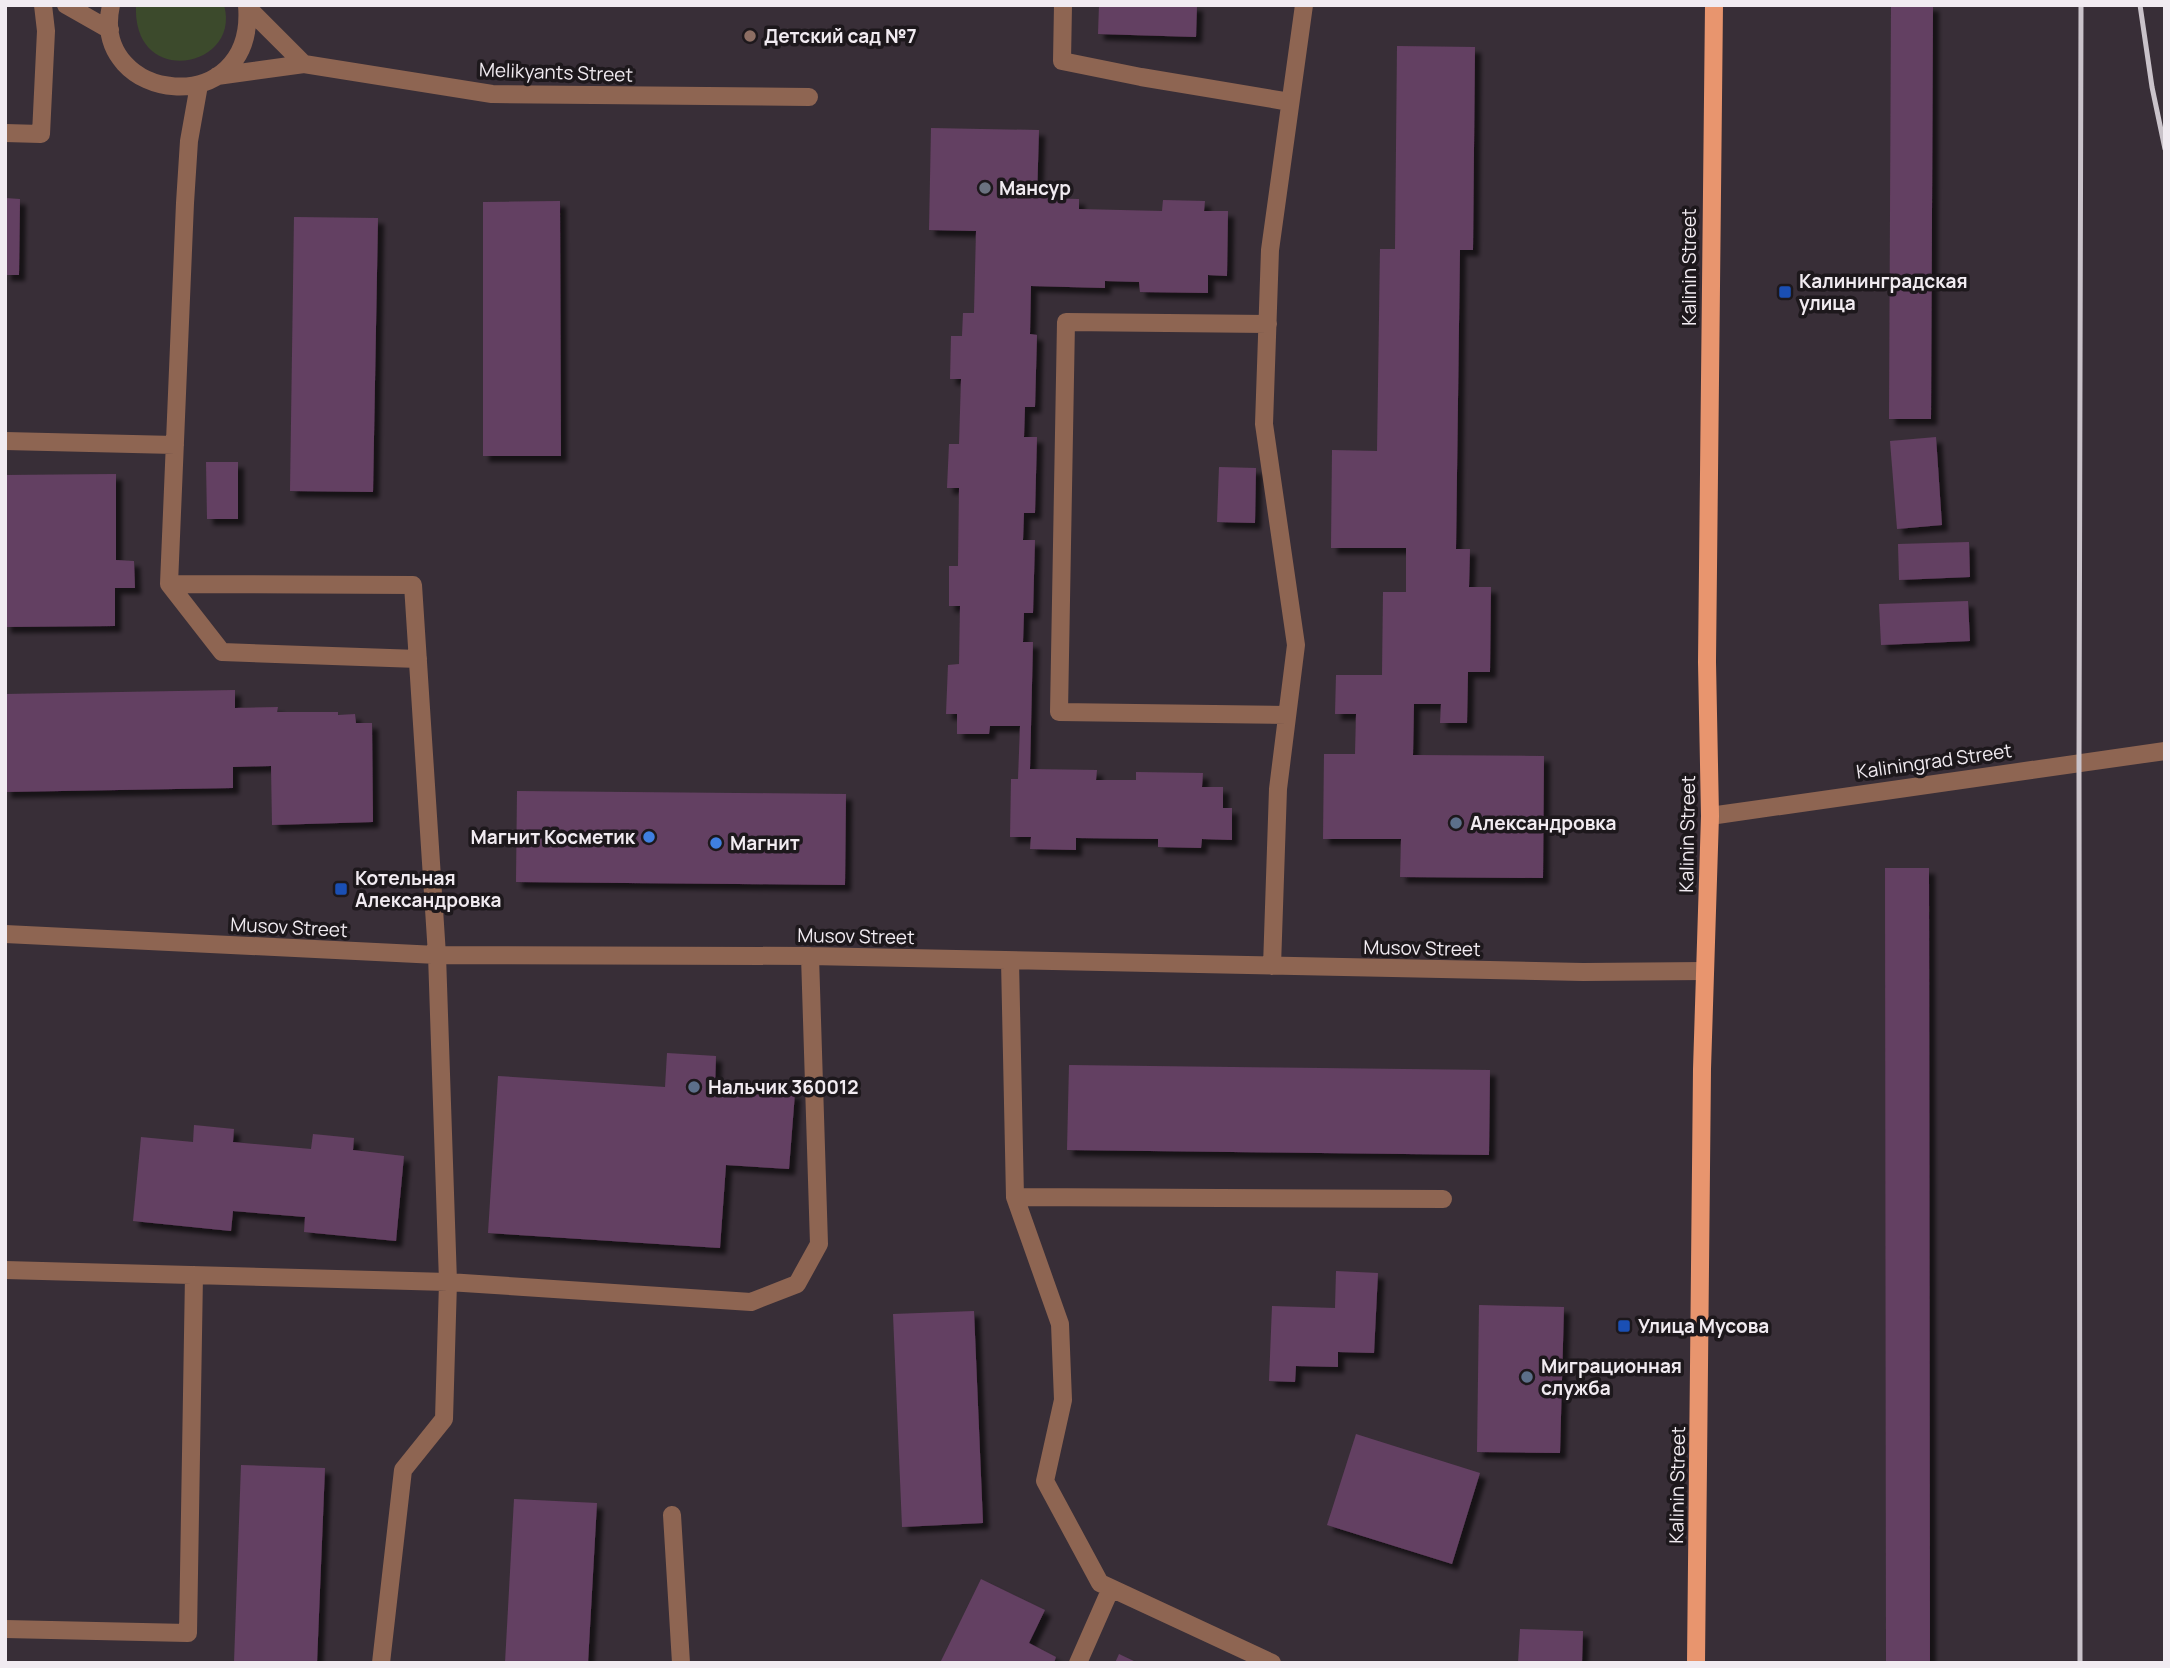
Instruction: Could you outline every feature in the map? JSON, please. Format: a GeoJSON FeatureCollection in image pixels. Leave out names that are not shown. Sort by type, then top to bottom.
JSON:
{"type":"FeatureCollection","features":[{"type":"Feature","properties":{"kind":"main road","name":"Kalinin Street"},"geometry":{"type":"LineString","coordinates":[[1696,1663],[1702,1069],[1710,816],[1707,651],[1714,5]]}},
{"type":"Feature","properties":{"kind":"street"},"geometry":{"type":"LineString","coordinates":[[5,134],[41,134],[46,31],[43,5]]}},
{"type":"Feature","properties":{"kind":"street"},"geometry":{"type":"LineString","coordinates":[[66,5],[110,30]]}},
{"type":"Feature","properties":{"kind":"street"},"geometry":{"type":"LineString","coordinates":[[111,5],[110,30],[115,48],[127,65],[142,78],[160,85],[180,88],[199,85],[217,76],[232,63],[242,46],[247,26],[247,6]]}},
{"type":"Feature","properties":{"kind":"street"},"geometry":{"type":"LineString","coordinates":[[1063,5],[1062,61],[1290,102]]}},
{"type":"Feature","properties":{"kind":"street"},"geometry":{"type":"LineString","coordinates":[[1272,966],[1278,789],[1296,645],[1264,424],[1270,250],[1304,5]]}},
{"type":"Feature","properties":{"kind":"street"},"geometry":{"type":"LineString","coordinates":[[247,6],[304,64]]}},
{"type":"Feature","properties":{"kind":"street","name":"Melikyants Street"},"geometry":{"type":"LineString","coordinates":[[217,76],[304,64],[492,94],[809,97]]}},
{"type":"Feature","properties":{"kind":"street"},"geometry":{"type":"LineString","coordinates":[[199,85],[189,141],[184,203],[169,584],[222,652],[418,659]]}},
{"type":"Feature","properties":{"kind":"street"},"geometry":{"type":"LineString","coordinates":[[1268,324],[1066,322],[1059,712],[1287,715]]}},
{"type":"Feature","properties":{"kind":"street"},"geometry":{"type":"LineString","coordinates":[[5,441],[175,444]]}},
{"type":"Feature","properties":{"kind":"street"},"geometry":{"type":"LineString","coordinates":[[169,584],[413,585],[437,955],[448,1282],[444,1419],[403,1470],[381,1663]]}},
{"type":"Feature","properties":{"kind":"street","name":"Kaliningrad Street"},"geometry":{"type":"LineString","coordinates":[[1710,816],[2165,751]]}},
{"type":"Feature","properties":{"kind":"street","name":"Musov Street"},"geometry":{"type":"LineString","coordinates":[[5,934],[437,955],[810,956],[1583,972],[1705,971]]}},
{"type":"Feature","properties":{"kind":"street"},"geometry":{"type":"LineString","coordinates":[[5,1270],[448,1282],[751,1301],[797,1284],[819,1244],[810,956]]}},
{"type":"Feature","properties":{"kind":"street"},"geometry":{"type":"LineString","coordinates":[[1010,961],[1015,1197],[1060,1324],[1063,1400],[1045,1481],[1100,1583],[1272,1663]]}},
{"type":"Feature","properties":{"kind":"street"},"geometry":{"type":"LineString","coordinates":[[1015,1197],[1443,1199]]}},
{"type":"Feature","properties":{"kind":"street"},"geometry":{"type":"LineString","coordinates":[[5,1629],[188,1633],[194,1275]]}},
{"type":"Feature","properties":{"kind":"street"},"geometry":{"type":"LineString","coordinates":[[672,1515],[681,1663]]}},
{"type":"Feature","properties":{"kind":"street"},"geometry":{"type":"LineString","coordinates":[[1078,1663],[1111,1588]]}},
{"type":"Feature","properties":{"kind":"green space"},"geometry":{"type":"Polygon","coordinates":[[[136,5],[224,5],[225,27],[217,44],[203,55],[185,60],[167,59],[151,50],[139,32],[136,5]]]}},
{"type":"Feature","properties":{"kind":"building"},"geometry":{"type":"Polygon","coordinates":[[[1099,5],[1197,5],[1196,37],[1098,34],[1099,5]]]}},
{"type":"Feature","properties":{"kind":"building"},"geometry":{"type":"Polygon","coordinates":[[[1891,5],[1933,5],[1931,419],[1889,419],[1891,5]]]}},
{"type":"Feature","properties":{"kind":"building"},"geometry":{"type":"Polygon","coordinates":[[[1397,46],[1475,47],[1473,250],[1460,250],[1456,549],[1470,549],[1469,587],[1491,587],[1490,672],[1468,672],[1467,723],[1440,723],[1441,704],[1414,704],[1413,755],[1544,756],[1543,878],[1400,877],[1401,839],[1323,839],[1324,754],[1355,754],[1356,714],[1335,714],[1336,675],[1382,675],[1383,592],[1406,592],[1406,548],[1331,548],[1332,450],[1377,451],[1380,249],[1395,249],[1397,46]]]}},
{"type":"Feature","properties":{"kind":"building"},"geometry":{"type":"Polygon","coordinates":[[[931,128],[1039,130],[1037,198],[1079,199],[1079,209],[1162,211],[1163,200],[1205,201],[1204,211],[1228,211],[1227,276],[1208,275],[1208,293],[1140,292],[1139,282],[1105,281],[1105,288],[1031,286],[1030,334],[1037,335],[1035,407],[1025,407],[1024,437],[1037,437],[1035,513],[1024,513],[1023,540],[1035,540],[1033,613],[1024,613],[1023,642],[1033,642],[1030,769],[1097,770],[1096,780],[1136,780],[1136,772],[1203,773],[1202,787],[1223,787],[1223,808],[1232,808],[1232,840],[1202,839],[1201,848],[1158,847],[1158,839],[1076,838],[1076,850],[1030,849],[1031,837],[1010,837],[1011,779],[1018,779],[1020,726],[990,726],[989,734],[957,734],[957,714],[946,714],[948,665],[959,664],[960,606],[949,606],[949,566],[958,566],[959,488],[947,488],[949,444],[959,444],[961,379],[950,379],[951,336],[962,336],[963,313],[974,313],[976,231],[929,230],[931,128]]]}},
{"type":"Feature","properties":{"kind":"building"},"geometry":{"type":"Polygon","coordinates":[[[5,198],[20,199],[19,275],[5,275],[5,198]]]}},
{"type":"Feature","properties":{"kind":"building"},"geometry":{"type":"Polygon","coordinates":[[[560,201],[561,456],[483,456],[483,202],[560,201]]]}},
{"type":"Feature","properties":{"kind":"building"},"geometry":{"type":"Polygon","coordinates":[[[294,217],[378,218],[373,492],[290,491],[294,217]]]}},
{"type":"Feature","properties":{"kind":"building"},"geometry":{"type":"Polygon","coordinates":[[[1936,437],[1942,525],[1897,529],[1890,441],[1936,437]]]}},
{"type":"Feature","properties":{"kind":"building"},"geometry":{"type":"Polygon","coordinates":[[[206,462],[238,462],[238,519],[207,519],[206,462]]]}},
{"type":"Feature","properties":{"kind":"building"},"geometry":{"type":"Polygon","coordinates":[[[1219,467],[1256,468],[1255,523],[1217,522],[1219,467]]]}},
{"type":"Feature","properties":{"kind":"building"},"geometry":{"type":"Polygon","coordinates":[[[116,474],[116,560],[134,561],[135,588],[115,588],[115,626],[5,627],[5,475],[116,474]]]}},
{"type":"Feature","properties":{"kind":"building"},"geometry":{"type":"Polygon","coordinates":[[[1969,542],[1970,577],[1899,580],[1898,544],[1969,542]]]}},
{"type":"Feature","properties":{"kind":"building"},"geometry":{"type":"Polygon","coordinates":[[[1968,601],[1970,641],[1881,645],[1879,604],[1968,601]]]}},
{"type":"Feature","properties":{"kind":"building"},"geometry":{"type":"Polygon","coordinates":[[[235,690],[235,708],[278,707],[277,712],[338,712],[338,715],[355,714],[356,723],[372,723],[373,822],[272,825],[271,766],[233,767],[233,788],[5,792],[5,694],[235,690]]]}},
{"type":"Feature","properties":{"kind":"building"},"geometry":{"type":"Polygon","coordinates":[[[517,791],[846,794],[845,885],[516,882],[517,791]]]}},
{"type":"Feature","properties":{"kind":"building"},"geometry":{"type":"Polygon","coordinates":[[[1885,868],[1929,868],[1930,1663],[1886,1663],[1885,868]]]}},
{"type":"Feature","properties":{"kind":"building"},"geometry":{"type":"Polygon","coordinates":[[[667,1053],[716,1056],[715,1088],[795,1093],[789,1169],[726,1165],[720,1248],[488,1233],[498,1076],[665,1087],[667,1053]]]}},
{"type":"Feature","properties":{"kind":"building"},"geometry":{"type":"Polygon","coordinates":[[[1069,1065],[1490,1070],[1489,1155],[1067,1150],[1069,1065]]]}},
{"type":"Feature","properties":{"kind":"building"},"geometry":{"type":"Polygon","coordinates":[[[194,1125],[234,1129],[233,1142],[311,1149],[313,1134],[354,1138],[353,1150],[404,1156],[396,1241],[304,1232],[305,1217],[233,1211],[231,1231],[133,1221],[141,1137],[193,1142],[194,1125]]]}},
{"type":"Feature","properties":{"kind":"building"},"geometry":{"type":"Polygon","coordinates":[[[1336,1271],[1378,1273],[1374,1353],[1338,1352],[1338,1367],[1296,1366],[1295,1382],[1269,1381],[1272,1306],[1335,1308],[1336,1271]]]}},
{"type":"Feature","properties":{"kind":"building"},"geometry":{"type":"Polygon","coordinates":[[[1479,1305],[1564,1307],[1560,1453],[1477,1452],[1479,1305]]]}},
{"type":"Feature","properties":{"kind":"building"},"geometry":{"type":"Polygon","coordinates":[[[974,1311],[983,1523],[902,1527],[893,1314],[974,1311]]]}},
{"type":"Feature","properties":{"kind":"building"},"geometry":{"type":"Polygon","coordinates":[[[1356,1434],[1480,1473],[1452,1564],[1327,1525],[1356,1434]]]}},
{"type":"Feature","properties":{"kind":"building"},"geometry":{"type":"Polygon","coordinates":[[[241,1465],[325,1468],[317,1663],[234,1663],[241,1465]]]}},
{"type":"Feature","properties":{"kind":"building"},"geometry":{"type":"Polygon","coordinates":[[[514,1499],[597,1503],[588,1663],[505,1663],[514,1499]]]}},
{"type":"Feature","properties":{"kind":"building"},"geometry":{"type":"Polygon","coordinates":[[[981,1579],[1045,1610],[1029,1643],[1056,1657],[1054,1663],[940,1663],[981,1579]]]}},
{"type":"Feature","properties":{"kind":"building"},"geometry":{"type":"Polygon","coordinates":[[[1520,1629],[1583,1631],[1582,1663],[1518,1663],[1520,1629]]]}},
{"type":"Feature","properties":{"kind":"building"},"geometry":{"type":"Polygon","coordinates":[[[1119,1654],[1138,1663],[1115,1663],[1119,1654]]]}},
{"type":"Feature","properties":{"kind":"railway"},"geometry":{"type":"LineString","coordinates":[[2080,1663],[2081,5]]}},
{"type":"Feature","properties":{"kind":"railway"},"geometry":{"type":"LineString","coordinates":[[2140,5],[2152,87],[2165,149]]}},
{"type":"Feature","properties":{"kind":"place","name":"Детский сад №7"},"geometry":{"type":"Point","coordinates":[750,36]}},
{"type":"Feature","properties":{"kind":"place","name":"Мансур"},"geometry":{"type":"Point","coordinates":[985,188]}},
{"type":"Feature","properties":{"kind":"place","name":"Калининградская улица"},"geometry":{"type":"Point","coordinates":[1785,292]}},
{"type":"Feature","properties":{"kind":"place","name":"Александровка"},"geometry":{"type":"Point","coordinates":[1456,823]}},
{"type":"Feature","properties":{"kind":"place","name":"Магнит Косметик"},"geometry":{"type":"Point","coordinates":[649,837]}},
{"type":"Feature","properties":{"kind":"place","name":"Магнит"},"geometry":{"type":"Point","coordinates":[716,843]}},
{"type":"Feature","properties":{"kind":"place","name":"Котельная Александровка"},"geometry":{"type":"Point","coordinates":[341,889]}},
{"type":"Feature","properties":{"kind":"place","name":"Нальчик 360012"},"geometry":{"type":"Point","coordinates":[694,1087]}},
{"type":"Feature","properties":{"kind":"place","name":"Улица Мусова"},"geometry":{"type":"Point","coordinates":[1624,1326]}},
{"type":"Feature","properties":{"kind":"place","name":"Миграционная служба"},"geometry":{"type":"Point","coordinates":[1527,1377]}}]}
